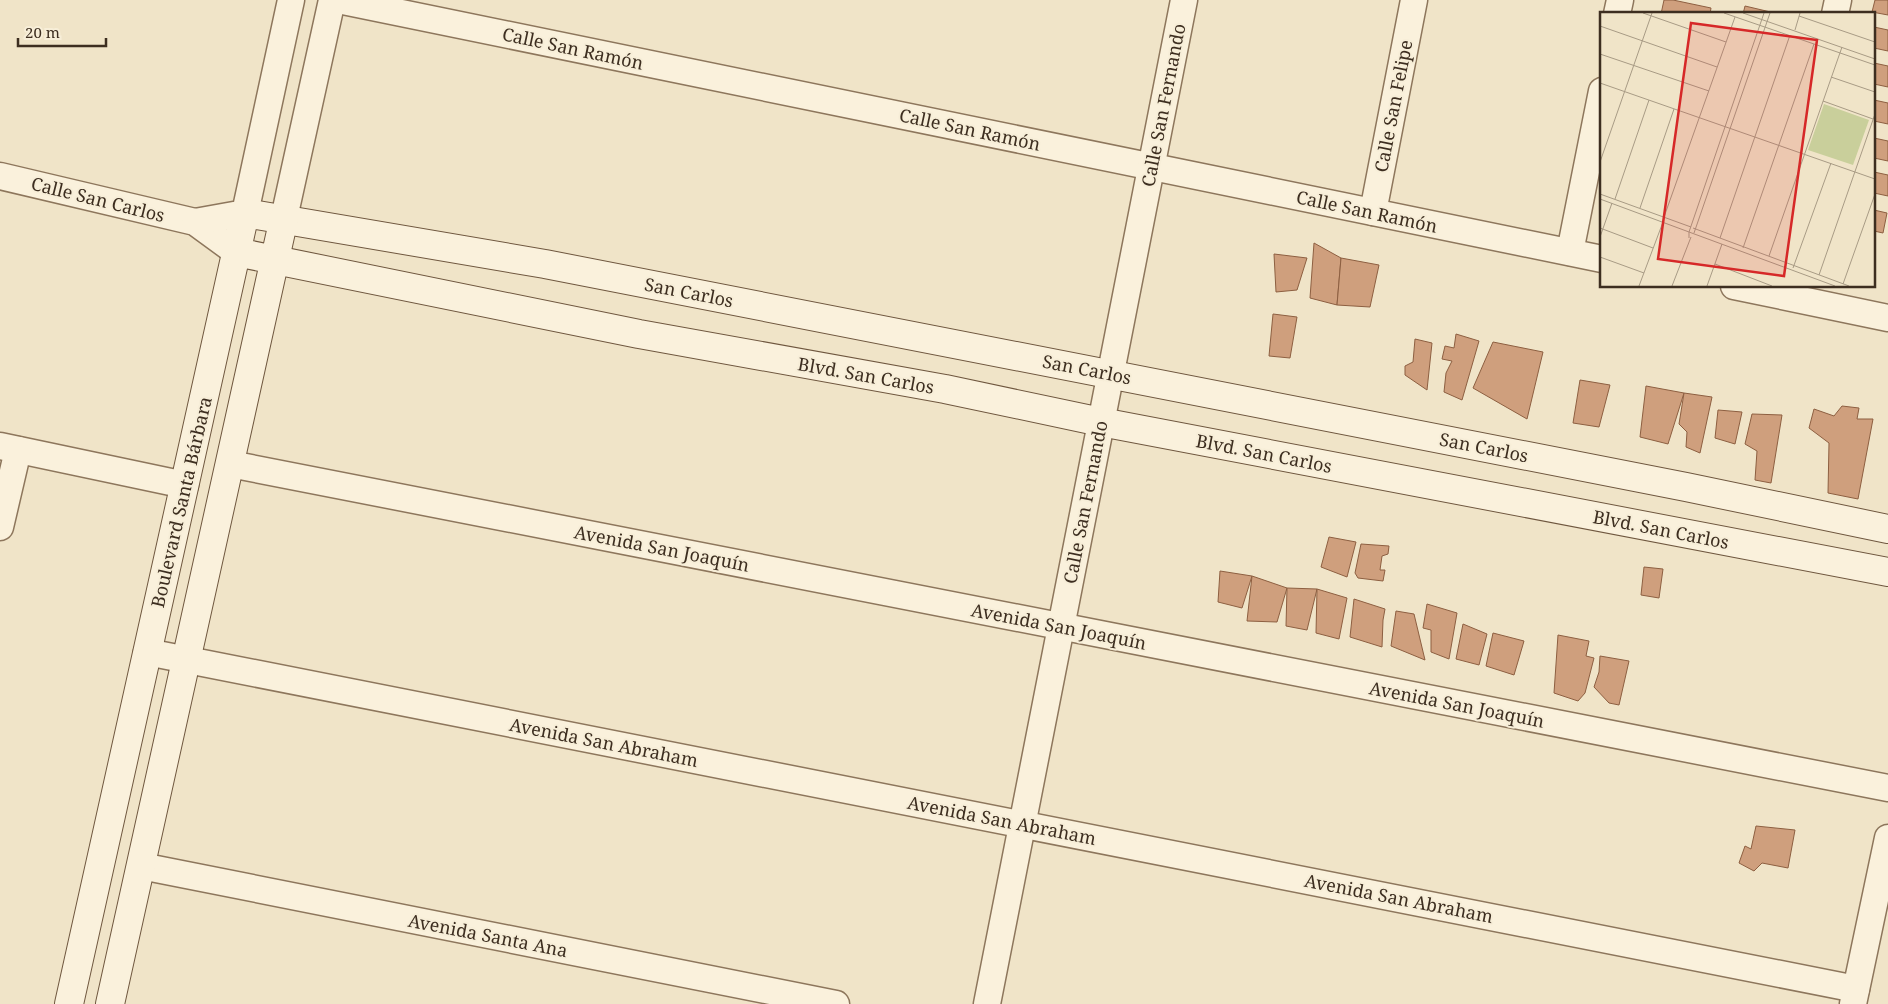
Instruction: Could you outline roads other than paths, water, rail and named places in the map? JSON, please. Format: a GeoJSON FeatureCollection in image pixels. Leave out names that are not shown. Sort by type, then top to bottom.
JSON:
{"type":"FeatureCollection","features":[{"type":"Feature","properties":{"kind":"main road","name":"San Carlos"},"geometry":{"type":"LineString","coordinates":[[245,212],[545,264],[1686,487],[1888,529]]}},
{"type":"Feature","properties":{"kind":"main road","name":"Boulevard Santa Bárbara"},"geometry":{"type":"LineString","coordinates":[[69,1004],[245,212]]}},
{"type":"Feature","properties":{"kind":"main road"},"geometry":{"type":"LineString","coordinates":[[110,1004],[284,218]]}},
{"type":"Feature","properties":{"kind":"main road"},"geometry":{"type":"LineString","coordinates":[[236,252],[276,259]]}},
{"type":"Feature","properties":{"kind":"main road","name":"Blvd. San Carlos"},"geometry":{"type":"LineString","coordinates":[[276,259],[639,334],[945,389],[1101,422],[1888,572]]}},
{"type":"Feature","properties":{"kind":"street","name":"Boulevard Santa Bárbara"},"geometry":{"type":"LineString","coordinates":[[245,212],[291,0]]}},
{"type":"Feature","properties":{"kind":"street"},"geometry":{"type":"LineString","coordinates":[[284,218],[332,0]]}},
{"type":"Feature","properties":{"kind":"street","name":"Calle San Ramón"},"geometry":{"type":"LineString","coordinates":[[338,0],[1600,259]]}},
{"type":"Feature","properties":{"kind":"street","name":"Calle San Fernando"},"geometry":{"type":"LineString","coordinates":[[987,1004],[1184,0]]}},
{"type":"Feature","properties":{"kind":"street","name":"Calle San Felipe"},"geometry":{"type":"LineString","coordinates":[[1373,212],[1414,0]]}},
{"type":"Feature","properties":{"kind":"street"},"geometry":{"type":"LineString","coordinates":[[1570,252],[1600,101]]}},
{"type":"Feature","properties":{"kind":"street","name":"Calle San Carlos"},"geometry":{"type":"LineString","coordinates":[[0,176],[195,222]]}},
{"type":"Feature","properties":{"kind":"street"},"geometry":{"type":"LineString","coordinates":[[195,222],[245,212]]}},
{"type":"Feature","properties":{"kind":"street"},"geometry":{"type":"LineString","coordinates":[[195,222],[236,252]]}},
{"type":"Feature","properties":{"kind":"street"},"geometry":{"type":"LineString","coordinates":[[1752,288],[1780,291],[1888,318]]}},
{"type":"Feature","properties":{"kind":"street"},"geometry":{"type":"LineString","coordinates":[[0,527],[9,448],[185,485]]}},
{"type":"Feature","properties":{"kind":"street","name":"Avenida San Joaquín"},"geometry":{"type":"LineString","coordinates":[[230,464],[1888,788]]}},
{"type":"Feature","properties":{"kind":"street","name":"Avenida San Abraham"},"geometry":{"type":"LineString","coordinates":[[148,652],[1022,824],[1854,996]]}},
{"type":"Feature","properties":{"kind":"street"},"geometry":{"type":"LineString","coordinates":[[1854,996],[1888,838]]}},
{"type":"Feature","properties":{"kind":"street","name":"Avenida Santa Ana"},"geometry":{"type":"LineString","coordinates":[[140,866],[836,1004]]}}]}
